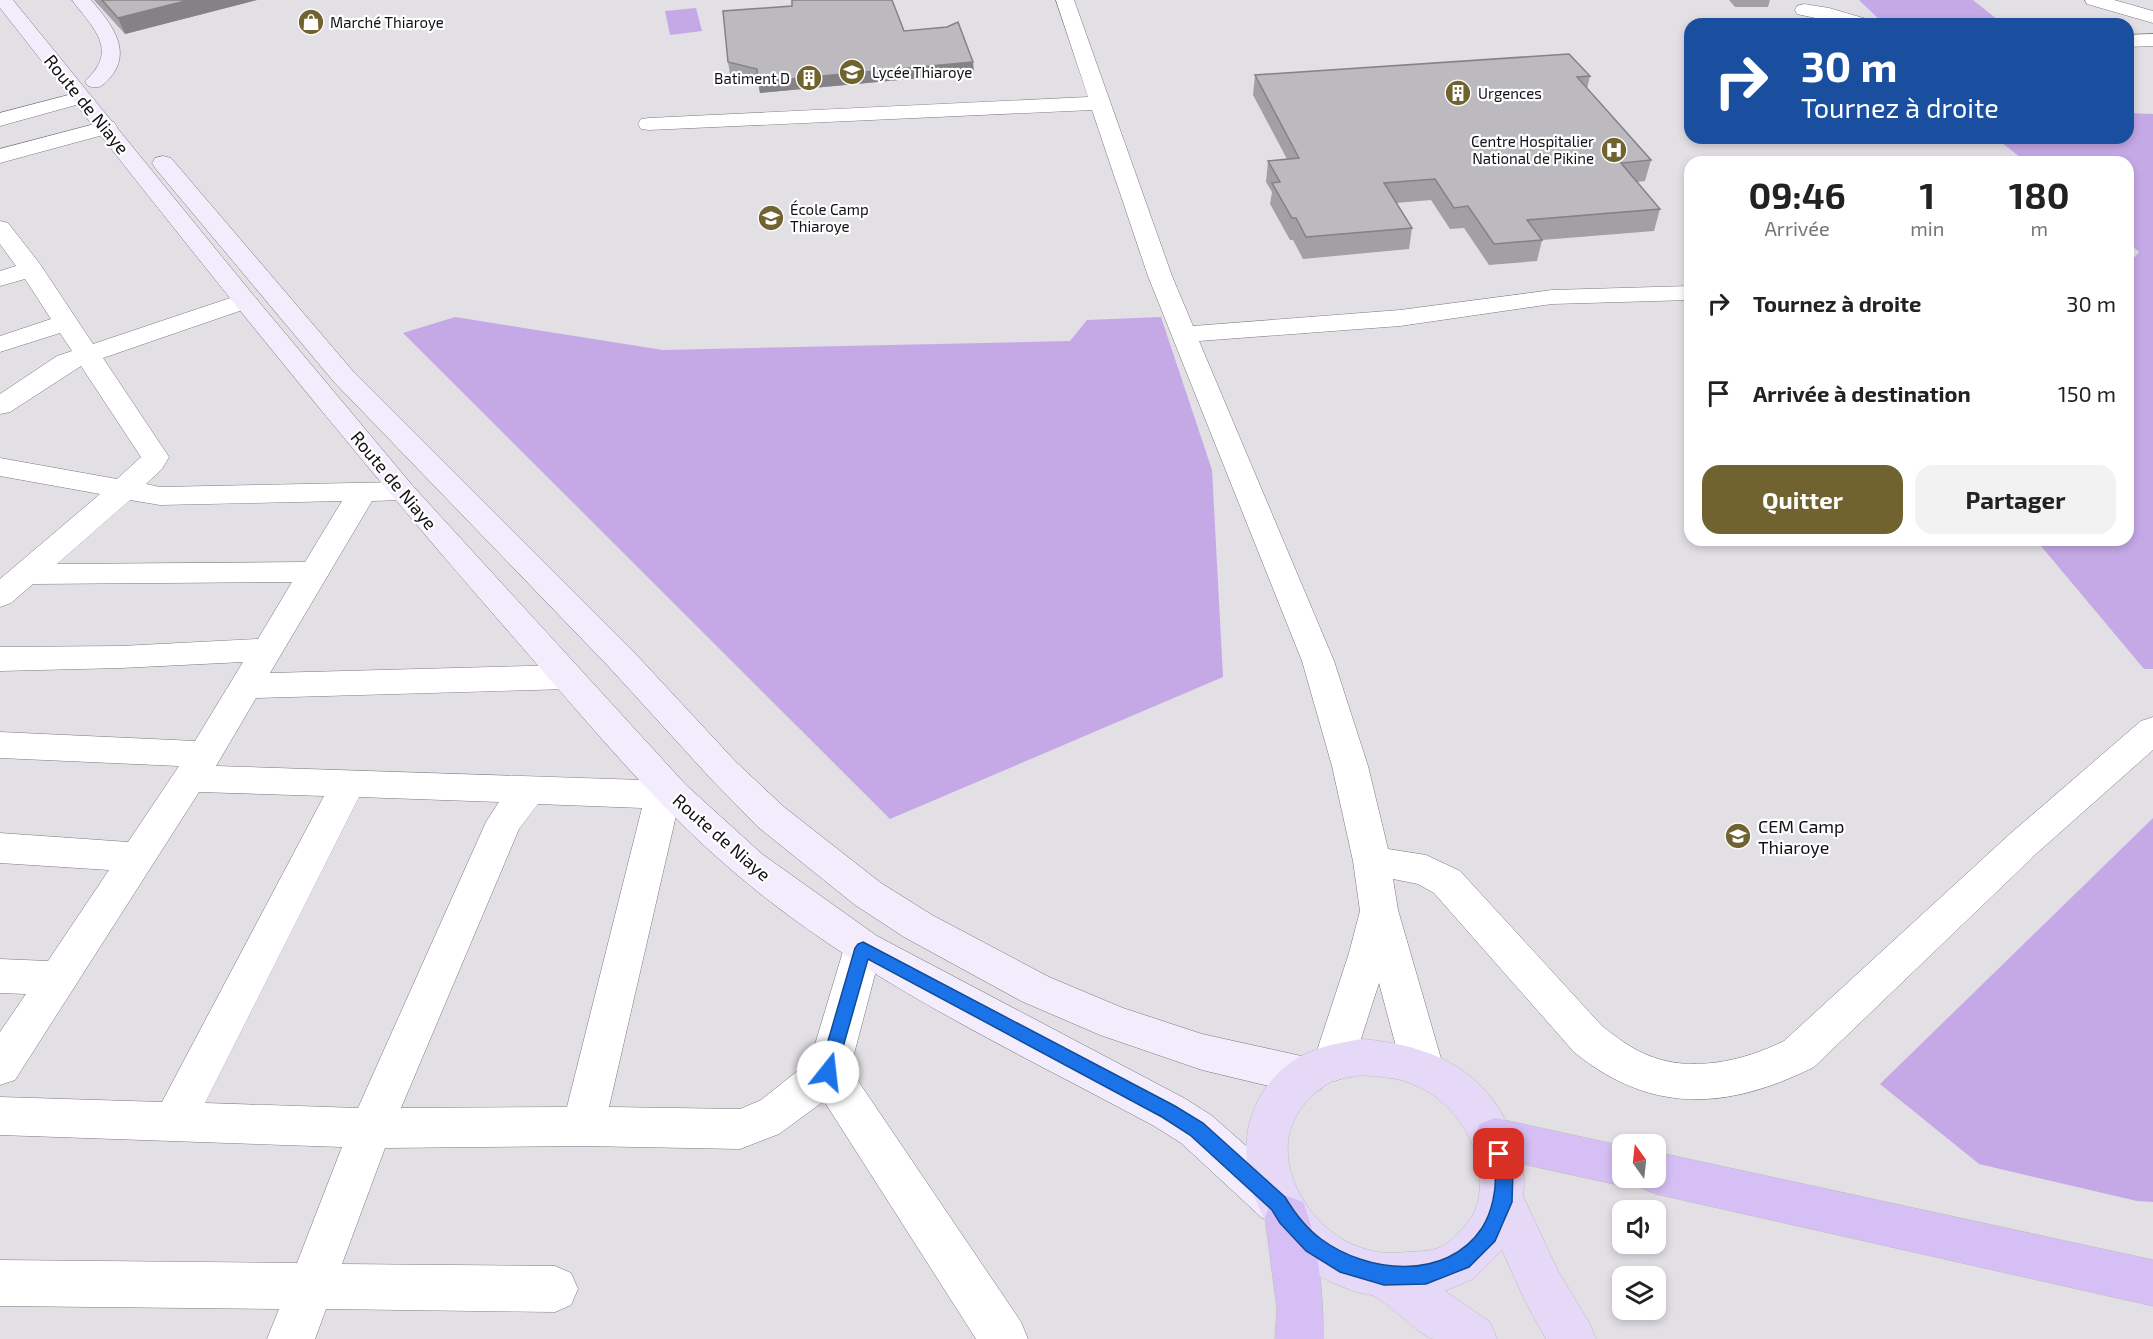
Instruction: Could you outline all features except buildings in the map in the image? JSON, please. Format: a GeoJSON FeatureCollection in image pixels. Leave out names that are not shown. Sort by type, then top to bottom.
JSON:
{"type":"FeatureCollection","features":[{"type":"Feature","properties":{"kind":"highway"},"geometry":{"type":"LineString","coordinates":[[1495,1138],[1612,1164]]}},
{"type":"Feature","properties":{"kind":"highway"},"geometry":{"type":"LineString","coordinates":[[1666,1175],[1812,1206],[2068,1267],[2153,1283]]}},
{"type":"Feature","properties":{"kind":"highway"},"geometry":{"type":"LineString","coordinates":[[1283,1210],[1300,1309],[1299,1339]]}},
{"type":"Feature","properties":{"kind":"main road","name":"Route de Niaye"},"geometry":{"type":"LineString","coordinates":[[3,0],[344,376],[621,658],[746,794],[771,817],[868,894],[969,956],[1035,989],[1114,1023],[1202,1052],[1320,1069]]}},
{"type":"Feature","properties":{"kind":"main road","name":"Route de Niaye"},"geometry":{"type":"LineString","coordinates":[[28,0],[107,115],[245,301],[402,491],[668,795],[749,864],[863,948],[948,996],[1169,1112],[1196,1129],[1283,1210]]}},
{"type":"Feature","properties":{"kind":"main road"},"geometry":{"type":"LineString","coordinates":[[81,0],[104,27],[111,43],[111,59],[106,73],[107,115]]}},
{"type":"Feature","properties":{"kind":"main road"},"geometry":{"type":"LineString","coordinates":[[1362,1057],[1393,1060],[1423,1069],[1446,1081],[1466,1097],[1495,1138],[1504,1170],[1503,1202],[1488,1235],[1462,1260],[1426,1275],[1384,1276],[1347,1266],[1312,1245],[1283,1210],[1268,1174],[1266,1145],[1272,1118],[1286,1094],[1320,1069],[1362,1057]]}},
{"type":"Feature","properties":{"kind":"main road"},"geometry":{"type":"LineString","coordinates":[[1503,1202],[1542,1287],[1572,1339]]}},
{"type":"Feature","properties":{"kind":"main road"},"geometry":{"type":"LineString","coordinates":[[1384,1276],[1473,1339]]}},
{"type":"Feature","properties":{"kind":"street"},"geometry":{"type":"LineString","coordinates":[[1065,0],[1160,276],[1318,661],[1338,722],[1372,861],[1379,910],[1423,1069]]}},
{"type":"Feature","properties":{"kind":"street"},"geometry":{"type":"LineString","coordinates":[[1846,0],[1863,18]]}},
{"type":"Feature","properties":{"kind":"street"},"geometry":{"type":"LineString","coordinates":[[2094,0],[2153,17]]}},
{"type":"Feature","properties":{"kind":"street"},"geometry":{"type":"LineString","coordinates":[[1804,10],[1843,18]]}},
{"type":"Feature","properties":{"kind":"street"},"geometry":{"type":"LineString","coordinates":[[2134,40],[2153,40]]}},
{"type":"Feature","properties":{"kind":"street"},"geometry":{"type":"LineString","coordinates":[[649,124],[1099,103]]}},
{"type":"Feature","properties":{"kind":"street"},"geometry":{"type":"LineString","coordinates":[[0,120],[107,115]]}},
{"type":"Feature","properties":{"kind":"street"},"geometry":{"type":"LineString","coordinates":[[0,156],[107,115]]}},
{"type":"Feature","properties":{"kind":"street"},"geometry":{"type":"LineString","coordinates":[[0,229],[31,269],[156,456],[152,463],[123,490],[8,586]]}},
{"type":"Feature","properties":{"kind":"street"},"geometry":{"type":"LineString","coordinates":[[0,279],[31,269]]}},
{"type":"Feature","properties":{"kind":"street"},"geometry":{"type":"LineString","coordinates":[[1184,334],[1400,318],[1552,297],[1684,292]]}},
{"type":"Feature","properties":{"kind":"street"},"geometry":{"type":"LineString","coordinates":[[0,406],[59,365],[245,301]]}},
{"type":"Feature","properties":{"kind":"street"},"geometry":{"type":"LineString","coordinates":[[0,344],[66,323]]}},
{"type":"Feature","properties":{"kind":"street"},"geometry":{"type":"LineString","coordinates":[[0,467],[123,490],[175,496],[402,491]]}},
{"type":"Feature","properties":{"kind":"street"},"geometry":{"type":"LineString","coordinates":[[0,1067],[197,766],[363,491]]}},
{"type":"Feature","properties":{"kind":"street"},"geometry":{"type":"LineString","coordinates":[[8,586],[313,572]]}},
{"type":"Feature","properties":{"kind":"street"},"geometry":{"type":"LineString","coordinates":[[0,659],[121,657],[266,650]]}},
{"type":"Feature","properties":{"kind":"street"},"geometry":{"type":"LineString","coordinates":[[245,686],[567,677]]}},
{"type":"Feature","properties":{"kind":"street"},"geometry":{"type":"LineString","coordinates":[[1372,861],[1426,870],[1447,882],[1588,1039],[1614,1060],[1646,1074],[1679,1080],[1718,1082],[1749,1077],[1779,1066],[1799,1054],[2024,843],[2153,730]]}},
{"type":"Feature","properties":{"kind":"street"},"geometry":{"type":"LineString","coordinates":[[0,745],[349,783],[668,795],[583,1126]]}},
{"type":"Feature","properties":{"kind":"street"},"geometry":{"type":"LineString","coordinates":[[173,1123],[349,783]]}},
{"type":"Feature","properties":{"kind":"street"},"geometry":{"type":"LineString","coordinates":[[291,1339],[371,1128],[504,822],[529,789]]}},
{"type":"Feature","properties":{"kind":"street"},"geometry":{"type":"LineString","coordinates":[[0,848],[138,857]]}},
{"type":"Feature","properties":{"kind":"street"},"geometry":{"type":"LineString","coordinates":[[1320,1069],[1369,953],[1379,910]]}},
{"type":"Feature","properties":{"kind":"street"},"geometry":{"type":"LineString","coordinates":[[0,1116],[371,1128],[583,1126],[740,1129],[771,1117],[828,1072],[863,948]]}},
{"type":"Feature","properties":{"kind":"street"},"geometry":{"type":"LineString","coordinates":[[0,976],[58,978]]}},
{"type":"Feature","properties":{"kind":"street"},"geometry":{"type":"LineString","coordinates":[[828,1072],[1004,1339]]}},
{"type":"Feature","properties":{"kind":"street"},"geometry":{"type":"LineString","coordinates":[[0,1283],[555,1289]]}},
{"type":"Feature","properties":{"kind":"shaded area"},"geometry":{"type":"Polygon","coordinates":[[[1859,0],[1973,0],[1996,18],[1878,18],[1859,0]]]}},
{"type":"Feature","properties":{"kind":"shaded area"},"geometry":{"type":"Polygon","coordinates":[[[696,8],[702,31],[670,35],[665,11],[696,8]]]}},
{"type":"Feature","properties":{"kind":"shaded area"},"geometry":{"type":"Polygon","coordinates":[[[2134,113],[2153,114],[2153,669],[2144,669],[2041,546],[2134,546],[2134,257],[2139,252],[2134,248],[2134,156],[2018,156],[2004,144],[2134,144],[2134,113]]]}},
{"type":"Feature","properties":{"kind":"shaded area"},"geometry":{"type":"Polygon","coordinates":[[[455,317],[663,350],[1070,341],[1087,320],[1161,317],[1212,470],[1223,677],[890,819],[403,333],[455,317]]]}},
{"type":"Feature","properties":{"kind":"shaded area"},"geometry":{"type":"Polygon","coordinates":[[[2153,818],[2153,1202],[2137,1201],[1979,1164],[1880,1084],[2153,818]]]}},
{"type":"Feature","properties":{"kind":"place","name":"Marché Thiaroye"},"geometry":{"type":"Point","coordinates":[311,22]}},
{"type":"Feature","properties":{"kind":"place","name":"Lycée Thiaroye"},"geometry":{"type":"Point","coordinates":[852,72]}},
{"type":"Feature","properties":{"kind":"place","name":"Batiment D"},"geometry":{"type":"Point","coordinates":[809,78]}},
{"type":"Feature","properties":{"kind":"place","name":"Urgences"},"geometry":{"type":"Point","coordinates":[1458,93]}},
{"type":"Feature","properties":{"kind":"place","name":"Centre Hospitalier National de Pikine"},"geometry":{"type":"Point","coordinates":[1614,150]}},
{"type":"Feature","properties":{"kind":"place","name":"École Camp Thiaroye"},"geometry":{"type":"Point","coordinates":[771,218]}},
{"type":"Feature","properties":{"kind":"place","name":"CEM Camp Thiaroye"},"geometry":{"type":"Point","coordinates":[1738,836]}},
{"type":"Feature","properties":{"kind":"route"},"geometry":{"type":"LineString","coordinates":[[828,1072],[863,948],[948,996],[1169,1112],[1196,1129],[1278,1203],[1287,1217],[1312,1245],[1347,1266],[1384,1276],[1426,1275],[1462,1260],[1488,1235],[1503,1202],[1504,1170],[1499,1154]]}}]}
